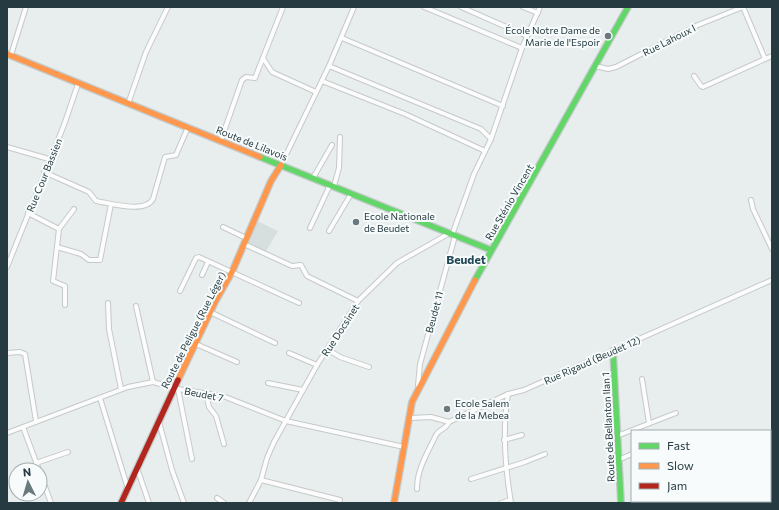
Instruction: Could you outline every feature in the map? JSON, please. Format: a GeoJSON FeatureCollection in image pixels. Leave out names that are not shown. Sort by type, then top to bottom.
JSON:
{"type":"FeatureCollection","features":[{"type":"Feature","properties":{"kind":"main road","name":"Rue Sténio Vincent"},"geometry":{"type":"LineString","coordinates":[[394,503],[412,402],[491,250],[556,138],[628,7]]}},
{"type":"Feature","properties":{"kind":"main road","name":"Route de Lilavois"},"geometry":{"type":"LineString","coordinates":[[9,54],[78,84],[221,140],[491,250]]}},
{"type":"Feature","properties":{"kind":"main road","name":"Route de Peligue (Rue Léger)"},"geometry":{"type":"LineString","coordinates":[[121,503],[158,420],[177,388],[210,312],[232,272],[271,181],[282,165]]}},
{"type":"Feature","properties":{"kind":"main road","name":"Route de Bellanton Ilan 1"},"geometry":{"type":"LineString","coordinates":[[613,350],[619,502]]}},
{"type":"Feature","properties":{"kind":"street"},"geometry":{"type":"LineString","coordinates":[[9,54],[26,7]]}},
{"type":"Feature","properties":{"kind":"street"},"geometry":{"type":"LineString","coordinates":[[128,104],[146,52],[168,7]]}},
{"type":"Feature","properties":{"kind":"street"},"geometry":{"type":"LineString","coordinates":[[221,140],[242,80],[246,78],[255,78],[272,30],[283,7]]}},
{"type":"Feature","properties":{"kind":"street"},"geometry":{"type":"LineString","coordinates":[[282,165],[292,147],[316,92],[330,66],[354,7]]}},
{"type":"Feature","properties":{"kind":"street"},"geometry":{"type":"LineString","coordinates":[[424,7],[522,48]]}},
{"type":"Feature","properties":{"kind":"street"},"geometry":{"type":"LineString","coordinates":[[461,7],[527,36]]}},
{"type":"Feature","properties":{"kind":"street"},"geometry":{"type":"LineString","coordinates":[[523,7],[538,13]]}},
{"type":"Feature","properties":{"kind":"street","name":"Beudet 11"},"geometry":{"type":"LineString","coordinates":[[418,390],[420,364],[452,235],[474,174],[491,139],[522,48],[540,7]]}},
{"type":"Feature","properties":{"kind":"street"},"geometry":{"type":"LineString","coordinates":[[726,7],[729,13]]}},
{"type":"Feature","properties":{"kind":"street"},"geometry":{"type":"LineString","coordinates":[[743,7],[765,59]]}},
{"type":"Feature","properties":{"kind":"street","name":"Rue Lahoux I"},"geometry":{"type":"LineString","coordinates":[[595,66],[608,69],[616,67],[674,37],[743,7]]}},
{"type":"Feature","properties":{"kind":"street"},"geometry":{"type":"LineString","coordinates":[[342,38],[503,106]]}},
{"type":"Feature","properties":{"kind":"street"},"geometry":{"type":"LineString","coordinates":[[694,76],[703,87],[772,56]]}},
{"type":"Feature","properties":{"kind":"street"},"geometry":{"type":"LineString","coordinates":[[263,58],[272,72],[316,92]]}},
{"type":"Feature","properties":{"kind":"street"},"geometry":{"type":"LineString","coordinates":[[330,66],[481,129],[491,139]]}},
{"type":"Feature","properties":{"kind":"street"},"geometry":{"type":"LineString","coordinates":[[322,80],[405,114],[485,151]]}},
{"type":"Feature","properties":{"kind":"street","name":"Rue Cour Bassien"},"geometry":{"type":"LineString","coordinates":[[7,266],[8,260],[64,125],[78,84]]}},
{"type":"Feature","properties":{"kind":"street"},"geometry":{"type":"LineString","coordinates":[[44,172],[90,192],[96,201],[141,207],[150,203],[165,157],[176,155],[188,127]]}},
{"type":"Feature","properties":{"kind":"street"},"geometry":{"type":"LineString","coordinates":[[310,228],[332,186],[339,168],[340,137]]}},
{"type":"Feature","properties":{"kind":"street"},"geometry":{"type":"LineString","coordinates":[[313,178],[332,145]]}},
{"type":"Feature","properties":{"kind":"street"},"geometry":{"type":"LineString","coordinates":[[7,147],[50,159]]}},
{"type":"Feature","properties":{"kind":"street"},"geometry":{"type":"LineString","coordinates":[[329,230],[351,194]]}},
{"type":"Feature","properties":{"kind":"street"},"geometry":{"type":"LineString","coordinates":[[751,200],[753,209],[772,249]]}},
{"type":"Feature","properties":{"kind":"street"},"geometry":{"type":"LineString","coordinates":[[57,247],[81,254],[89,260],[100,260],[111,204]]}},
{"type":"Feature","properties":{"kind":"street"},"geometry":{"type":"LineString","coordinates":[[65,305],[65,286],[53,281],[59,229],[74,209]]}},
{"type":"Feature","properties":{"kind":"street"},"geometry":{"type":"LineString","coordinates":[[28,213],[59,229]]}},
{"type":"Feature","properties":{"kind":"street"},"geometry":{"type":"LineString","coordinates":[[223,227],[246,238]]}},
{"type":"Feature","properties":{"kind":"street","name":"Rue Docsinet"},"geometry":{"type":"LineString","coordinates":[[248,503],[261,480],[267,458],[286,421],[317,365],[358,301],[397,263],[452,235]]}},
{"type":"Feature","properties":{"kind":"street"},"geometry":{"type":"LineString","coordinates":[[244,244],[292,266],[301,265],[307,276],[358,301]]}},
{"type":"Feature","properties":{"kind":"street"},"geometry":{"type":"LineString","coordinates":[[180,291],[196,258],[199,257],[299,303]]}},
{"type":"Feature","properties":{"kind":"street"},"geometry":{"type":"LineString","coordinates":[[202,275],[208,262]]}},
{"type":"Feature","properties":{"kind":"street","name":"Rue Rigaud (Beudet 12)"},"geometry":{"type":"LineString","coordinates":[[448,422],[508,394],[524,390],[772,280]]}},
{"type":"Feature","properties":{"kind":"street"},"geometry":{"type":"LineString","coordinates":[[108,303],[109,330],[121,389]]}},
{"type":"Feature","properties":{"kind":"street"},"geometry":{"type":"LineString","coordinates":[[136,306],[153,382]]}},
{"type":"Feature","properties":{"kind":"street"},"geometry":{"type":"LineString","coordinates":[[210,312],[275,343]]}},
{"type":"Feature","properties":{"kind":"street"},"geometry":{"type":"LineString","coordinates":[[196,344],[237,362]]}},
{"type":"Feature","properties":{"kind":"street"},"geometry":{"type":"LineString","coordinates":[[327,349],[340,357],[369,367]]}},
{"type":"Feature","properties":{"kind":"street"},"geometry":{"type":"LineString","coordinates":[[7,353],[20,352],[25,354],[36,421]]}},
{"type":"Feature","properties":{"kind":"street"},"geometry":{"type":"LineString","coordinates":[[289,353],[317,365]]}},
{"type":"Feature","properties":{"kind":"street"},"geometry":{"type":"LineString","coordinates":[[642,379],[649,423]]}},
{"type":"Feature","properties":{"kind":"street","name":"Beudet 7"},"geometry":{"type":"LineString","coordinates":[[7,433],[121,389],[153,382],[230,399],[286,421],[404,447]]}},
{"type":"Feature","properties":{"kind":"street"},"geometry":{"type":"LineString","coordinates":[[268,383],[303,390]]}},
{"type":"Feature","properties":{"kind":"street"},"geometry":{"type":"LineString","coordinates":[[177,388],[192,459]]}},
{"type":"Feature","properties":{"kind":"street"},"geometry":{"type":"LineString","coordinates":[[206,393],[209,407],[216,416],[224,444]]}},
{"type":"Feature","properties":{"kind":"street"},"geometry":{"type":"LineString","coordinates":[[501,503],[511,501],[504,440],[504,416],[508,394]]}},
{"type":"Feature","properties":{"kind":"street"},"geometry":{"type":"LineString","coordinates":[[100,398],[128,489]]}},
{"type":"Feature","properties":{"kind":"street"},"geometry":{"type":"LineString","coordinates":[[632,430],[676,413]]}},
{"type":"Feature","properties":{"kind":"street"},"geometry":{"type":"LineString","coordinates":[[410,418],[431,417],[448,422],[447,427],[436,434],[430,450],[420,465],[417,489]]}},
{"type":"Feature","properties":{"kind":"street"},"geometry":{"type":"LineString","coordinates":[[158,420],[172,470],[184,503]]}},
{"type":"Feature","properties":{"kind":"street"},"geometry":{"type":"LineString","coordinates":[[23,427],[36,462]]}},
{"type":"Feature","properties":{"kind":"street"},"geometry":{"type":"LineString","coordinates":[[617,436],[631,430]]}},
{"type":"Feature","properties":{"kind":"street"},"geometry":{"type":"LineString","coordinates":[[504,440],[522,435]]}},
{"type":"Feature","properties":{"kind":"street"},"geometry":{"type":"LineString","coordinates":[[39,462],[68,452]]}},
{"type":"Feature","properties":{"kind":"street"},"geometry":{"type":"LineString","coordinates":[[471,479],[545,454]]}},
{"type":"Feature","properties":{"kind":"street"},"geometry":{"type":"LineString","coordinates":[[617,460],[631,454]]}},
{"type":"Feature","properties":{"kind":"street"},"geometry":{"type":"LineString","coordinates":[[137,468],[149,503]]}},
{"type":"Feature","properties":{"kind":"street"},"geometry":{"type":"LineString","coordinates":[[261,480],[340,500]]}},
{"type":"Feature","properties":{"kind":"street"},"geometry":{"type":"LineString","coordinates":[[217,498],[224,503]]}},
{"type":"Feature","properties":{"kind":"shaded area"},"geometry":{"type":"Polygon","coordinates":[[[257,221],[278,231],[266,251],[248,244],[257,221]]]}},
{"type":"Feature","properties":{"kind":"traffic: fast"},"geometry":{"type":"LineString","coordinates":[[475,280],[628,7]]}},
{"type":"Feature","properties":{"kind":"traffic: fast"},"geometry":{"type":"LineString","coordinates":[[260,157],[491,250]]}},
{"type":"Feature","properties":{"kind":"traffic: fast"},"geometry":{"type":"LineString","coordinates":[[613,351],[621,503]]}},
{"type":"Feature","properties":{"kind":"traffic: slow"},"geometry":{"type":"LineString","coordinates":[[7,54],[260,157]]}},
{"type":"Feature","properties":{"kind":"traffic: slow"},"geometry":{"type":"LineString","coordinates":[[178,380],[215,302],[232,272],[271,181],[281,165]]}},
{"type":"Feature","properties":{"kind":"traffic: slow"},"geometry":{"type":"LineString","coordinates":[[394,503],[412,402],[475,280]]}},
{"type":"Feature","properties":{"kind":"traffic: jam"},"geometry":{"type":"LineString","coordinates":[[121,503],[178,380]]}},
{"type":"Feature","properties":{"kind":"place","name":"École Notre Dame de Marie de l'Espoir"},"geometry":{"type":"Point","coordinates":[608,36]}},
{"type":"Feature","properties":{"kind":"place","name":"Ecole Nationale de Beudet"},"geometry":{"type":"Point","coordinates":[356,222]}},
{"type":"Feature","properties":{"kind":"place","name":"Ecole Salem de la Mebea"},"geometry":{"type":"Point","coordinates":[447,409]}},
{"type":"Feature","properties":{"kind":"district","name":"Beudet"},"geometry":{"type":"Point","coordinates":[466,259]}}]}
